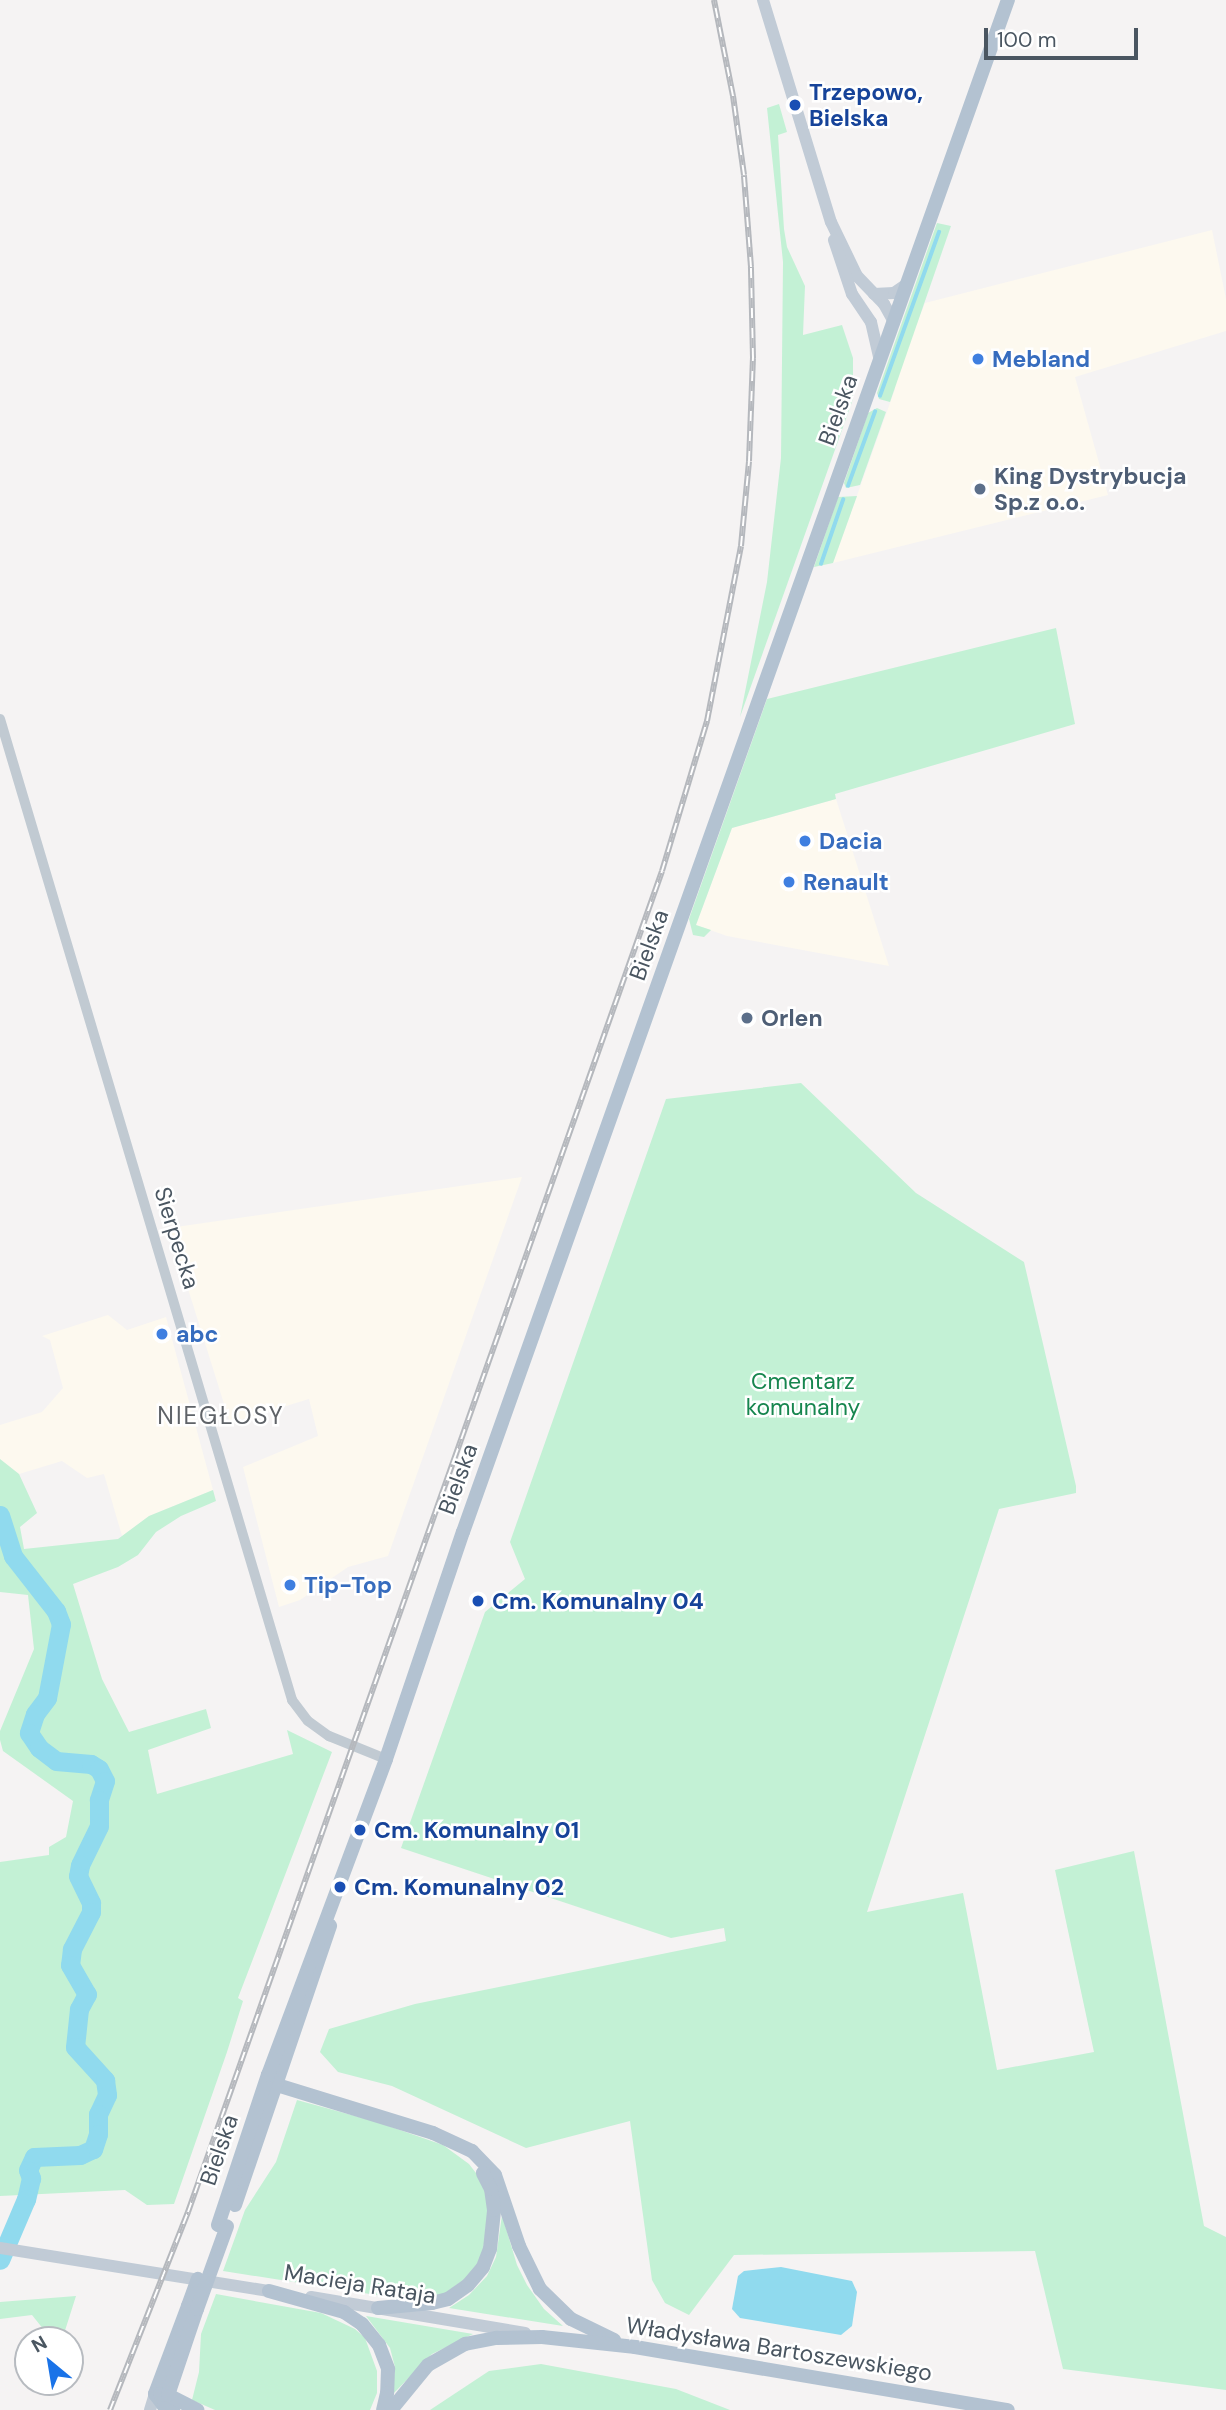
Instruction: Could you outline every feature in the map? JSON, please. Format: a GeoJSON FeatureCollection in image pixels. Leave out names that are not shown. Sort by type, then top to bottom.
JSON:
{"type":"FeatureCollection","features":[{"type":"Feature","properties":{"kind":"main road"},"geometry":{"type":"LineString","coordinates":[[764,0],[847,284],[871,322],[880,361]]}},
{"type":"Feature","properties":{"kind":"main road","name":"Bielska"},"geometry":{"type":"LineString","coordinates":[[162,2404],[193,2307],[327,1941],[334,1905],[463,1532],[1008,0]]}},
{"type":"Feature","properties":{"kind":"main road"},"geometry":{"type":"LineString","coordinates":[[831,222],[857,276],[874,294],[893,325]]}},
{"type":"Feature","properties":{"kind":"main road"},"geometry":{"type":"LineString","coordinates":[[874,294],[894,293],[908,284]]}},
{"type":"Feature","properties":{"kind":"main road"},"geometry":{"type":"LineString","coordinates":[[871,322],[893,325]]}},
{"type":"Feature","properties":{"kind":"main road"},"geometry":{"type":"LineString","coordinates":[[275,2079],[433,2133],[472,2151],[495,2175],[519,2246],[540,2289],[571,2319],[598,2334],[635,2347]]}},
{"type":"Feature","properties":{"kind":"main road"},"geometry":{"type":"LineString","coordinates":[[378,2308],[432,2304],[448,2299],[468,2285],[482,2267],[490,2249],[493,2199],[486,2178],[456,2144]]}},
{"type":"Feature","properties":{"kind":"main road","name":"Macieja Rataja"},"geometry":{"type":"LineString","coordinates":[[0,2248],[542,2337]]}},
{"type":"Feature","properties":{"kind":"main road"},"geometry":{"type":"LineString","coordinates":[[269,2291],[344,2312],[362,2324],[379,2345],[388,2369],[383,2410]]}},
{"type":"Feature","properties":{"kind":"main road","name":"Władysława Bartoszewskiego"},"geometry":{"type":"LineString","coordinates":[[391,2410],[428,2365],[465,2344],[497,2338],[542,2337],[635,2347],[1008,2410]]}},
{"type":"Feature","properties":{"kind":"main road"},"geometry":{"type":"LineString","coordinates":[[162,2404],[197,2410]]}},
{"type":"Feature","properties":{"kind":"street","name":"Sierpecka"},"geometry":{"type":"LineString","coordinates":[[0,719],[292,1700],[308,1721],[328,1736],[386,1759]]}},
{"type":"Feature","properties":{"kind":"shaded area"},"geometry":{"type":"Polygon","coordinates":[[[1212,230],[1226,299],[1226,331],[1075,377],[1108,495],[833,563],[895,389],[893,385],[925,303],[1212,230]]]}},
{"type":"Feature","properties":{"kind":"shaded area"},"geometry":{"type":"Polygon","coordinates":[[[836,799],[889,966],[727,936],[696,925],[732,828],[836,799]]]}},
{"type":"Feature","properties":{"kind":"shaded area"},"geometry":{"type":"Polygon","coordinates":[[[522,1177],[388,1556],[348,1567],[300,1600],[279,1607],[243,1467],[318,1436],[309,1399],[230,1423],[169,1228],[522,1177]]]}},
{"type":"Feature","properties":{"kind":"shaded area"},"geometry":{"type":"Polygon","coordinates":[[[108,1315],[127,1330],[166,1317],[213,1490],[149,1516],[122,1536],[104,1474],[87,1478],[62,1461],[19,1474],[0,1459],[0,1425],[42,1412],[63,1388],[50,1340],[42,1336],[108,1315]]]}},
{"type":"Feature","properties":{"kind":"green space"},"geometry":{"type":"Polygon","coordinates":[[[779,104],[787,132],[778,135],[784,229],[787,247],[805,286],[803,335],[842,325],[853,358],[853,399],[740,717],[767,582],[781,458],[783,262],[767,108],[779,104]]]}},
{"type":"Feature","properties":{"kind":"green space"},"geometry":{"type":"Polygon","coordinates":[[[937,223],[951,226],[890,402],[879,399],[877,393],[937,223]]]}},
{"type":"Feature","properties":{"kind":"green space"},"geometry":{"type":"Polygon","coordinates":[[[877,408],[886,412],[860,485],[846,488],[844,483],[868,413],[877,408]]]}},
{"type":"Feature","properties":{"kind":"green space"},"geometry":{"type":"Polygon","coordinates":[[[857,496],[833,563],[814,567],[838,497],[857,496]]]}},
{"type":"Feature","properties":{"kind":"green space"},"geometry":{"type":"Polygon","coordinates":[[[1056,628],[1075,724],[835,794],[836,799],[732,828],[696,925],[711,930],[704,937],[693,935],[689,919],[767,699],[1056,628]]]}},
{"type":"Feature","properties":{"kind":"green space","name":"Cmentarz komunalny"},"geometry":{"type":"Polygon","coordinates":[[[801,1083],[916,1193],[1024,1262],[1076,1486],[1076,1493],[999,1509],[867,1912],[963,1893],[997,2070],[1094,2052],[1055,1870],[1134,1851],[1204,2226],[1226,2237],[1226,2390],[1063,2369],[1035,2251],[734,2255],[689,2315],[665,2303],[652,2280],[630,2121],[526,2148],[392,2086],[338,2072],[320,2052],[329,2029],[415,2004],[726,1941],[724,1928],[671,1938],[401,1848],[485,1612],[525,1579],[510,1542],[666,1099],[801,1083]]]}},
{"type":"Feature","properties":{"kind":"green space"},"geometry":{"type":"Polygon","coordinates":[[[0,1459],[19,1474],[37,1513],[20,1527],[24,1549],[118,1539],[149,1516],[213,1490],[216,1501],[181,1516],[156,1532],[138,1555],[118,1567],[73,1584],[102,1679],[129,1732],[206,1709],[211,1728],[148,1750],[157,1794],[293,1754],[287,1730],[332,1752],[238,1998],[243,2001],[174,2204],[147,2205],[125,2190],[0,2196],[0,1862],[49,1855],[49,1847],[66,1837],[73,1801],[3,1751],[0,1740],[0,1731],[34,1649],[28,1595],[0,1592],[0,1459]]]}},
{"type":"Feature","properties":{"kind":"green space"},"geometry":{"type":"Polygon","coordinates":[[[297,2100],[377,2122],[443,2145],[469,2164],[479,2177],[489,2203],[483,2252],[472,2274],[441,2296],[402,2299],[223,2271],[245,2210],[276,2162],[297,2100]]]}},
{"type":"Feature","properties":{"kind":"green space"},"geometry":{"type":"Polygon","coordinates":[[[502,2215],[517,2265],[527,2285],[544,2309],[563,2326],[449,2308],[469,2295],[487,2276],[496,2257],[502,2215]]]}},
{"type":"Feature","properties":{"kind":"green space"},"geometry":{"type":"Polygon","coordinates":[[[216,2294],[321,2313],[355,2329],[365,2338],[377,2371],[377,2393],[370,2410],[215,2410],[192,2400],[199,2372],[201,2334],[216,2294]]]}},
{"type":"Feature","properties":{"kind":"green space"},"geometry":{"type":"Polygon","coordinates":[[[76,2296],[66,2326],[41,2326],[32,2315],[0,2319],[0,2302],[76,2296]]]}},
{"type":"Feature","properties":{"kind":"green space"},"geometry":{"type":"Polygon","coordinates":[[[366,2316],[473,2334],[432,2354],[392,2395],[395,2367],[390,2348],[366,2316]]]}},
{"type":"Feature","properties":{"kind":"green space"},"geometry":{"type":"Polygon","coordinates":[[[541,2364],[676,2389],[730,2410],[430,2410],[489,2371],[541,2364]]]}},
{"type":"Feature","properties":{"kind":"water"},"geometry":{"type":"Polygon","coordinates":[[[781,2267],[852,2281],[857,2292],[852,2326],[841,2335],[740,2318],[732,2309],[738,2276],[744,2271],[781,2267]]]}},
{"type":"Feature","properties":{"kind":"waterway"},"geometry":{"type":"LineString","coordinates":[[880,396],[939,232]]}},
{"type":"Feature","properties":{"kind":"waterway"},"geometry":{"type":"LineString","coordinates":[[848,486],[875,412]]}},
{"type":"Feature","properties":{"kind":"waterway"},"geometry":{"type":"LineString","coordinates":[[821,564],[843,500]]}},
{"type":"Feature","properties":{"kind":"waterway"},"geometry":{"type":"LineString","coordinates":[[0,1515],[13,1556],[56,1611],[61,1624],[47,1698],[35,1714],[29,1733],[39,1748],[56,1761],[91,1764],[99,1769],[105,1781],[99,1800],[99,1826],[80,1865],[78,1876],[91,1903],[91,1912],[72,1949],[70,1965],[87,1994],[79,2009],[75,2047],[105,2080],[107,2095],[98,2114],[98,2134],[93,2149],[80,2155],[34,2157],[28,2170],[31,2178],[26,2199],[0,2260]]}},
{"type":"Feature","properties":{"kind":"railway"},"geometry":{"type":"LineString","coordinates":[[110,2410],[188,2212],[662,871],[707,721],[741,546],[749,461],[753,358],[751,267],[744,175],[733,96],[714,0]]}},
{"type":"Feature","properties":{"kind":"place","name":"Trzepowo, Bielska"},"geometry":{"type":"Point","coordinates":[795,105]}},
{"type":"Feature","properties":{"kind":"place","name":"Mebland"},"geometry":{"type":"Point","coordinates":[978,359]}},
{"type":"Feature","properties":{"kind":"place","name":"King Dystrybucja Sp.z o.o."},"geometry":{"type":"Point","coordinates":[980,489]}},
{"type":"Feature","properties":{"kind":"place","name":"Dacia"},"geometry":{"type":"Point","coordinates":[805,841]}},
{"type":"Feature","properties":{"kind":"place","name":"Renault"},"geometry":{"type":"Point","coordinates":[789,882]}},
{"type":"Feature","properties":{"kind":"place","name":"Orlen"},"geometry":{"type":"Point","coordinates":[747,1018]}},
{"type":"Feature","properties":{"kind":"place","name":"abc"},"geometry":{"type":"Point","coordinates":[162,1334]}},
{"type":"Feature","properties":{"kind":"place","name":"Tip-Top"},"geometry":{"type":"Point","coordinates":[290,1585]}},
{"type":"Feature","properties":{"kind":"place","name":"Cm. Komunalny 04"},"geometry":{"type":"Point","coordinates":[478,1601]}},
{"type":"Feature","properties":{"kind":"place","name":"Cm. Komunalny 01"},"geometry":{"type":"Point","coordinates":[360,1830]}},
{"type":"Feature","properties":{"kind":"place","name":"Cm. Komunalny 02"},"geometry":{"type":"Point","coordinates":[340,1887]}},
{"type":"Feature","properties":{"kind":"district","name":"NIEGŁOSY"},"geometry":{"type":"Point","coordinates":[221,1416]}}]}
